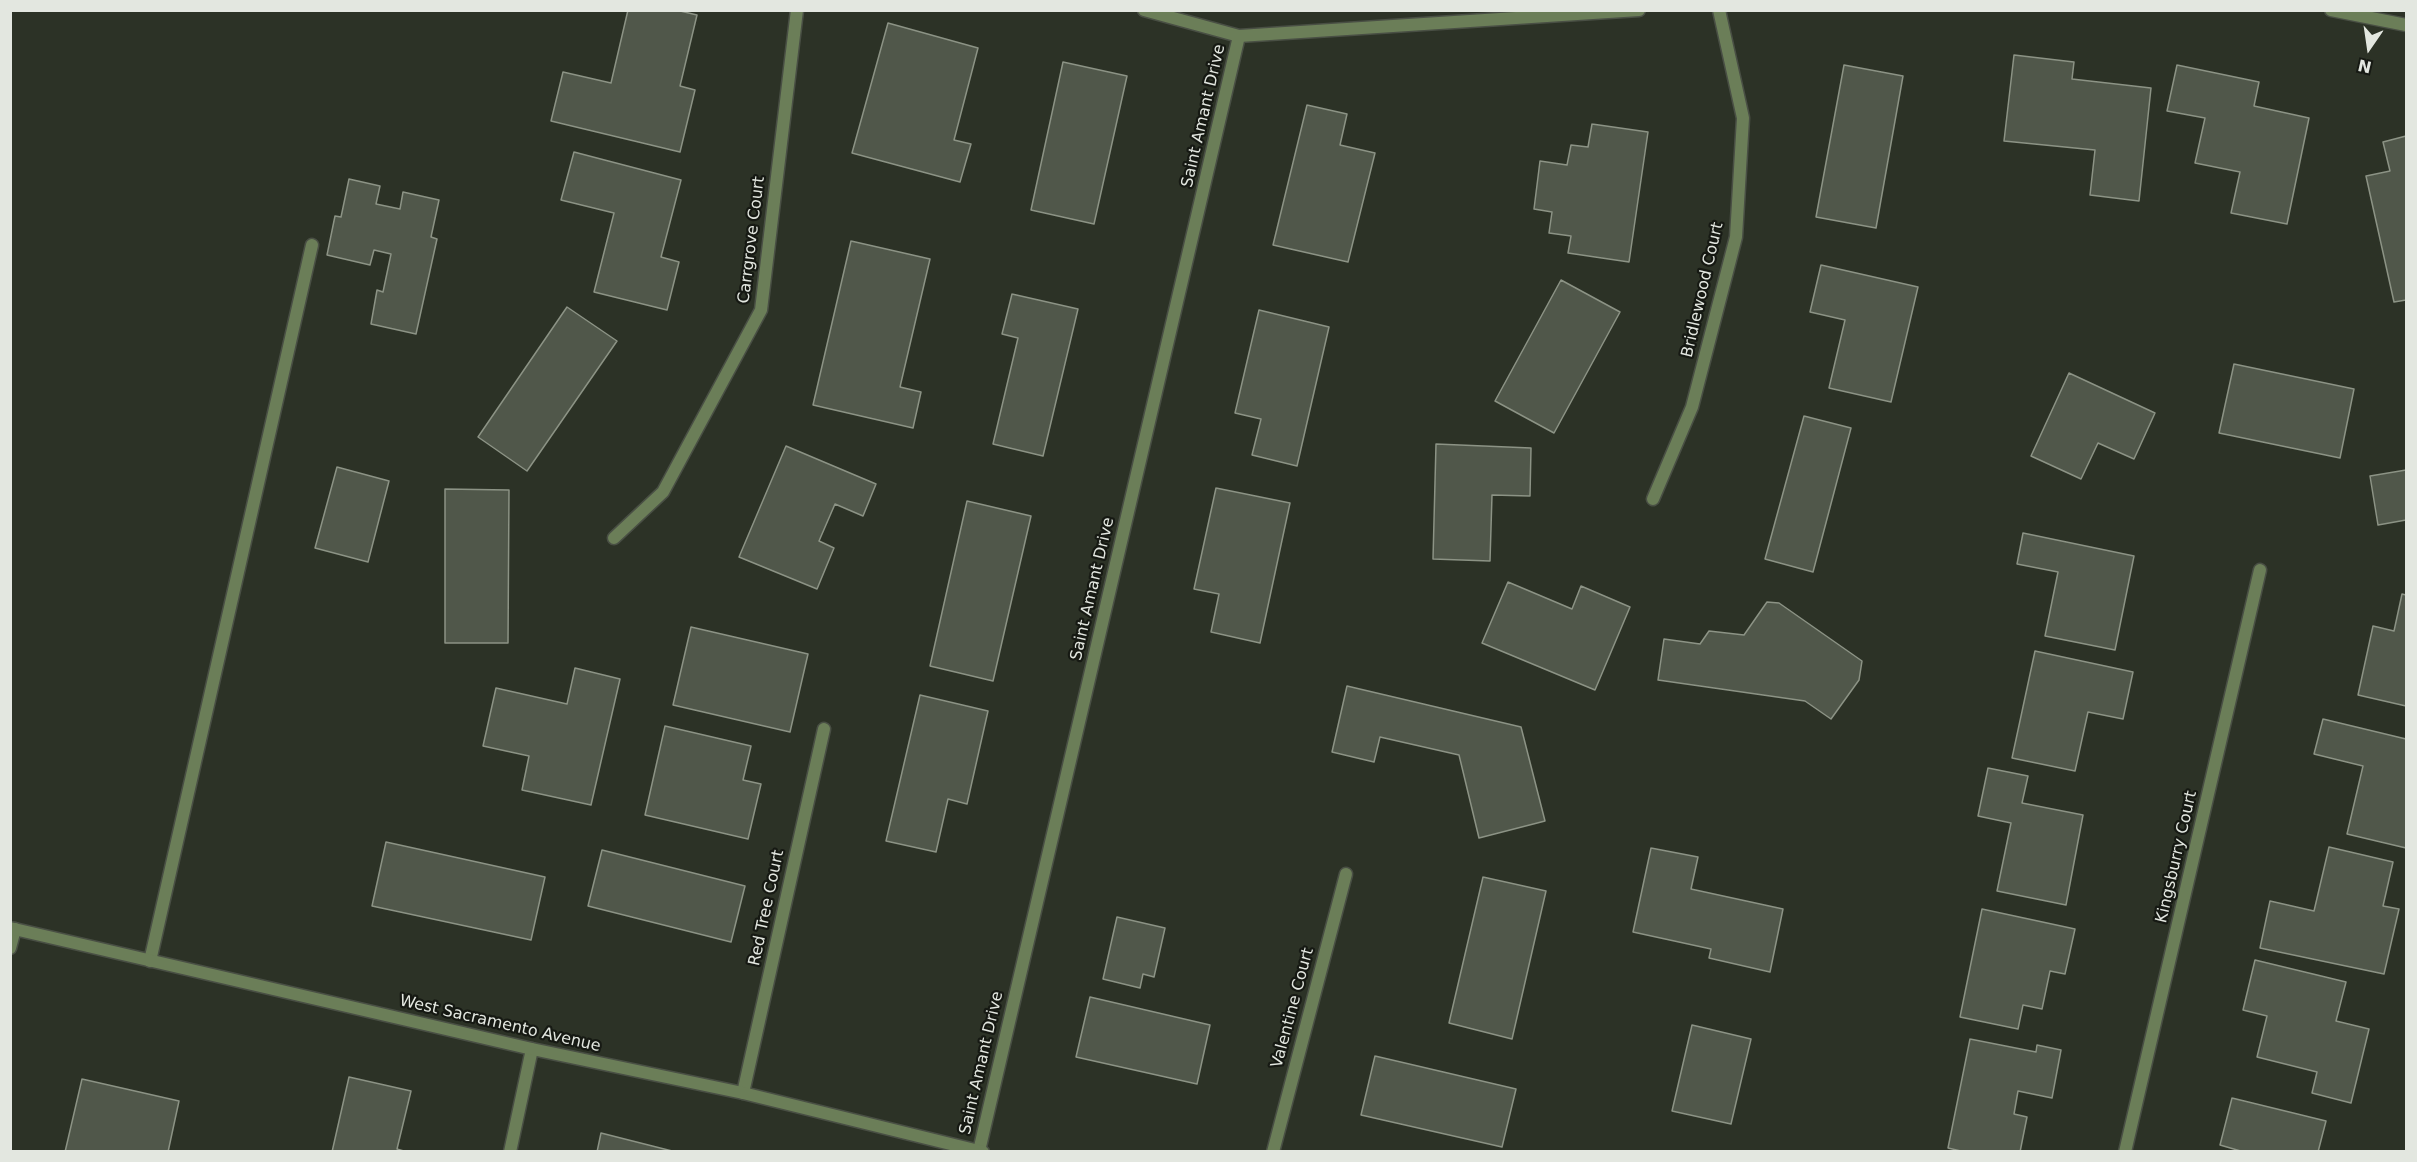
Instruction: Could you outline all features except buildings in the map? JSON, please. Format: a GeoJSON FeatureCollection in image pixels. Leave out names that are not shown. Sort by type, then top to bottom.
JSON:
{"type":"FeatureCollection","features":[{"type":"Feature","properties":{"kind":"street","name":"Carrgrove Court"},"geometry":{"type":"LineString","coordinates":[[614,537],[663,492],[762,310],[797,10]]}},
{"type":"Feature","properties":{"kind":"street"},"geometry":{"type":"LineString","coordinates":[[1144,10],[1239,36],[1639,10]]}},
{"type":"Feature","properties":{"kind":"street","name":"Bridlewood Court"},"geometry":{"type":"LineString","coordinates":[[1653,499],[1692,407],[1736,237],[1743,118],[1719,10]]}},
{"type":"Feature","properties":{"kind":"street"},"geometry":{"type":"LineString","coordinates":[[2331,10],[2406,25]]}},
{"type":"Feature","properties":{"kind":"street","name":"Saint Amant Drive"},"geometry":{"type":"LineString","coordinates":[[981,1151],[1239,36]]}},
{"type":"Feature","properties":{"kind":"street"},"geometry":{"type":"LineString","coordinates":[[150,961],[312,245]]}},
{"type":"Feature","properties":{"kind":"street","name":"Kingsburry Court"},"geometry":{"type":"LineString","coordinates":[[2125,1152],[2260,570]]}},
{"type":"Feature","properties":{"kind":"street","name":"Red Tree Court"},"geometry":{"type":"LineString","coordinates":[[743,1093],[824,729]]}},
{"type":"Feature","properties":{"kind":"street","name":"Valentine Court"},"geometry":{"type":"LineString","coordinates":[[1273,1152],[1346,874]]}},
{"type":"Feature","properties":{"kind":"street"},"geometry":{"type":"LineString","coordinates":[[10,948],[13,928]]}},
{"type":"Feature","properties":{"kind":"street","name":"West Sacramento Avenue"},"geometry":{"type":"LineString","coordinates":[[13,928],[532,1049],[743,1093],[981,1151]]}},
{"type":"Feature","properties":{"kind":"street"},"geometry":{"type":"LineString","coordinates":[[510,1152],[532,1049]]}}]}
